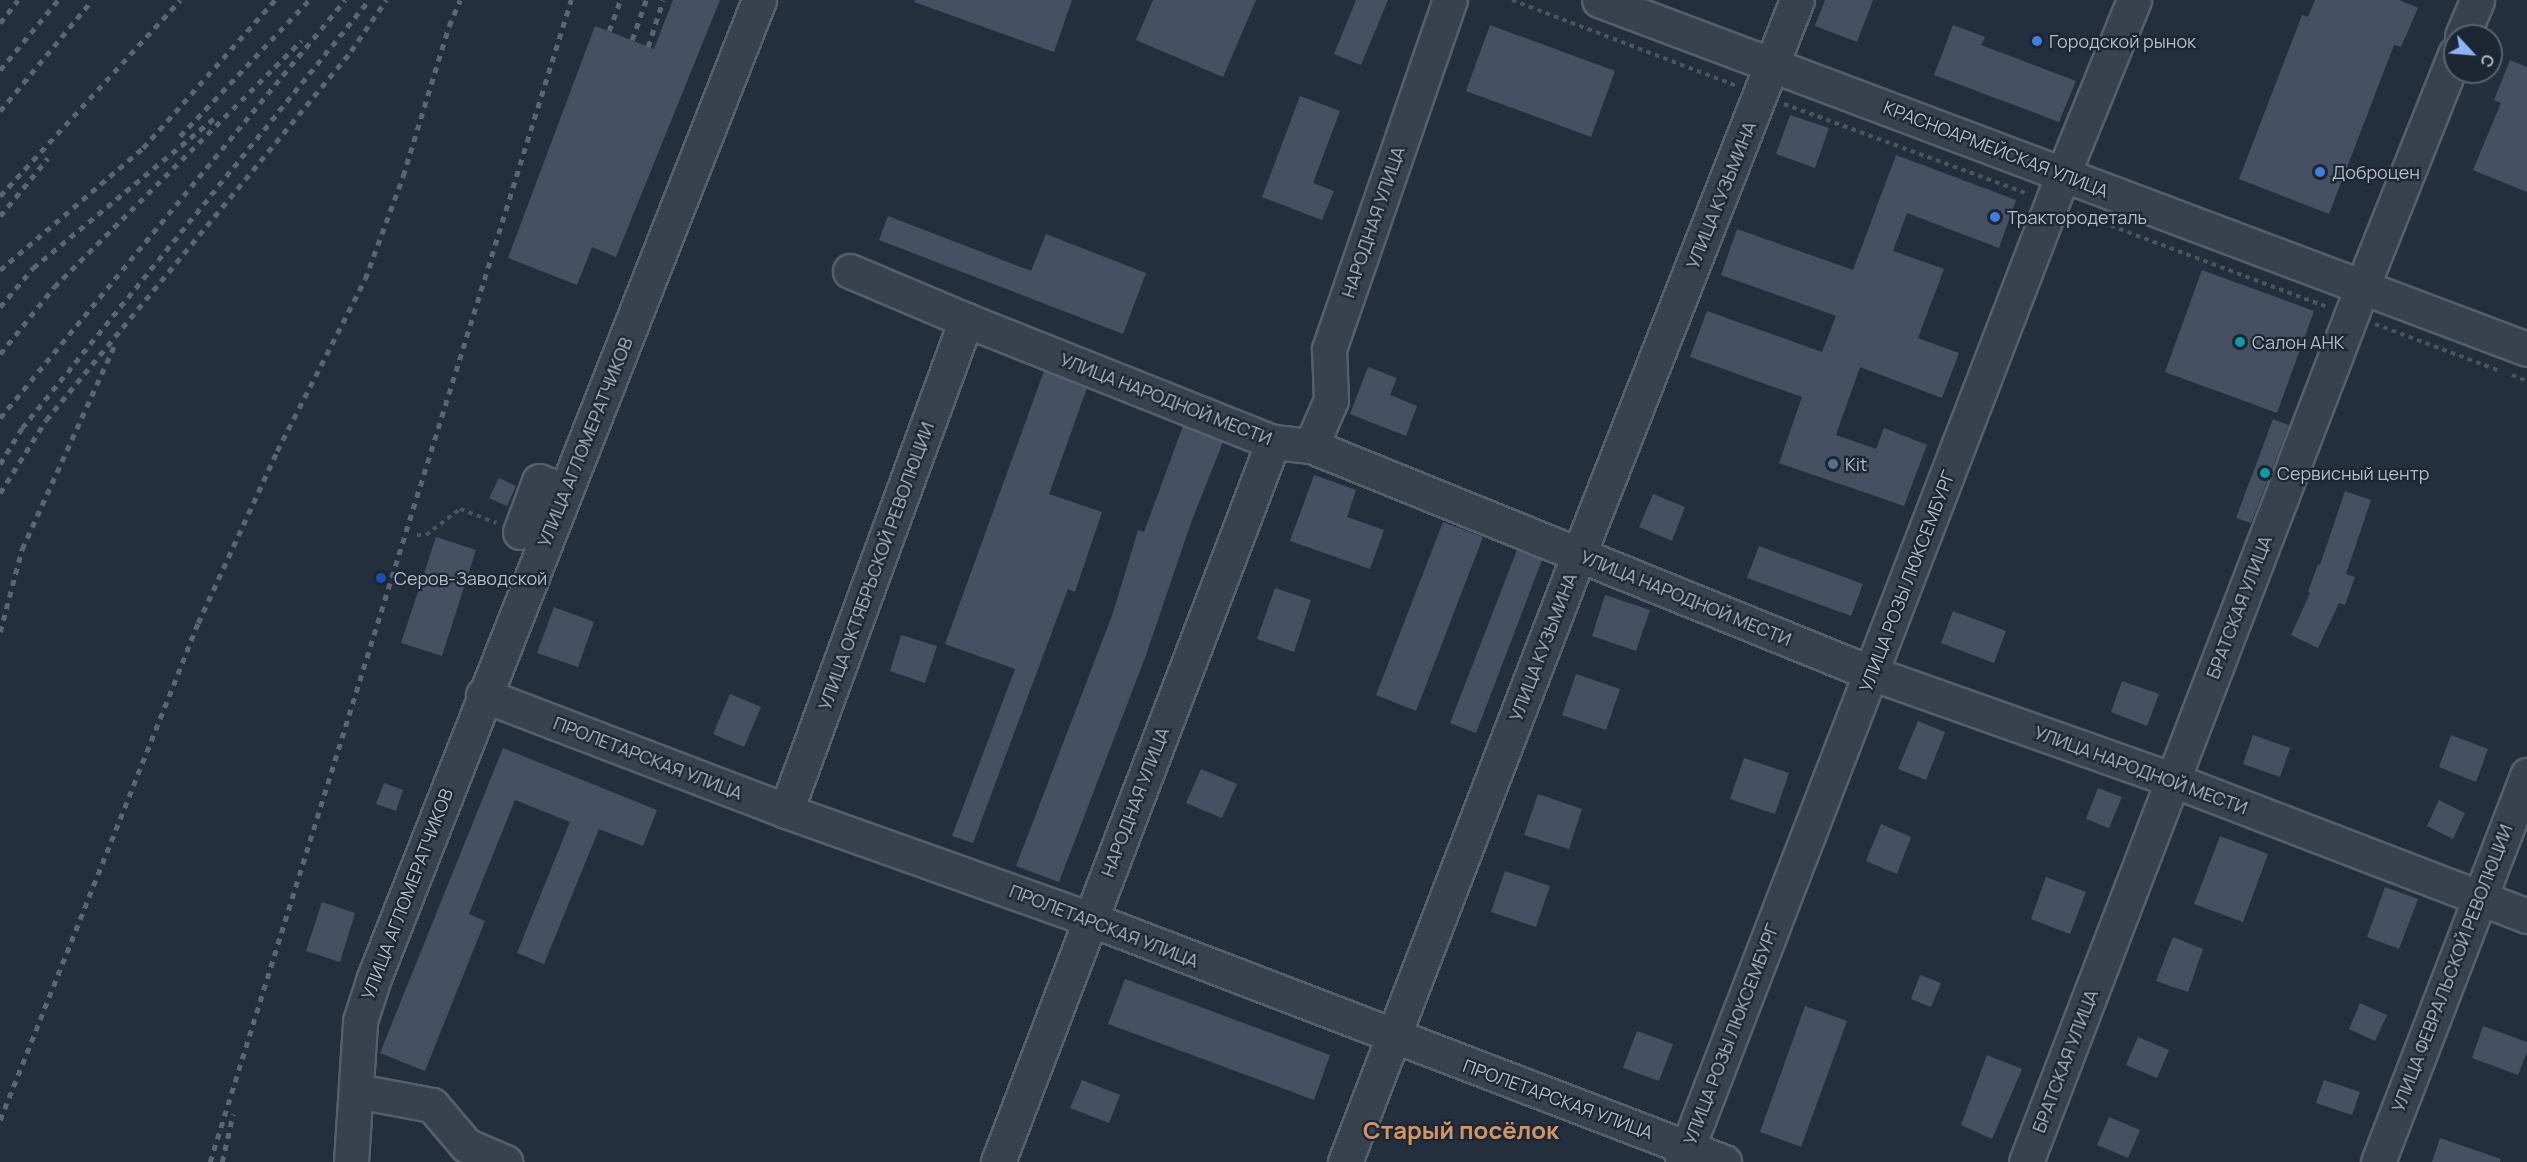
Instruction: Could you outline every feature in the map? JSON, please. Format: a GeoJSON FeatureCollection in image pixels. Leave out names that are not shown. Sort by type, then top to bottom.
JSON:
{"type":"FeatureCollection","features":[{"type":"Feature","properties":{"kind":"street","name":"УЛИЦА АГЛОМЕРАТЧИКОВ"},"geometry":{"type":"LineString","coordinates":[[351,1162],[360,1021],[367,1000],[483,695],[566,492],[759,0]]}},
{"type":"Feature","properties":{"kind":"street","name":"НАРОДНАЯ УЛИЦА"},"geometry":{"type":"LineString","coordinates":[[1311,446],[1331,400],[1329,349],[1450,0]]}},
{"type":"Feature","properties":{"kind":"street","name":"КРАСНОАРМЕЙСКАЯ УЛИЦА"},"geometry":{"type":"LineString","coordinates":[[1599,0],[1773,65],[2057,189],[2356,301],[2527,349]]}},
{"type":"Feature","properties":{"kind":"street","name":"УЛИЦА КУЗЬМИНА"},"geometry":{"type":"LineString","coordinates":[[1345,1162],[1578,554],[1797,0]]}},
{"type":"Feature","properties":{"kind":"street","name":"УЛИЦА РОЗЫ ЛЮКСЕМБУРГ"},"geometry":{"type":"LineString","coordinates":[[1684,1154],[2057,189],[2134,0]]}},
{"type":"Feature","properties":{"kind":"street"},"geometry":{"type":"LineString","coordinates":[[2467,24],[2476,0]]}},
{"type":"Feature","properties":{"kind":"street","name":"БРАТСКАЯ УЛИЦА"},"geometry":{"type":"LineString","coordinates":[[2026,1162],[2356,301],[2443,84]]}},
{"type":"Feature","properties":{"kind":"street","name":"УЛИЦА НАРОДНОЙ МЕСТИ"},"geometry":{"type":"LineString","coordinates":[[850,271],[966,320],[1272,442],[1311,446],[1871,673],[2173,780],[2527,916]]}},
{"type":"Feature","properties":{"kind":"street","name":"УЛИЦА ОКТЯБРЬСКОЙ РЕВОЛЮЦИИ"},"geometry":{"type":"LineString","coordinates":[[786,811],[966,320]]}},
{"type":"Feature","properties":{"kind":"street","name":"НАРОДНАЯ УЛИЦА"},"geometry":{"type":"LineString","coordinates":[[998,1162],[1272,442]]}},
{"type":"Feature","properties":{"kind":"street"},"geometry":{"type":"LineString","coordinates":[[519,532],[539,481],[566,492]]}},
{"type":"Feature","properties":{"kind":"street","name":"ПРОЛЕТАРСКАЯ УЛИЦА"},"geometry":{"type":"LineString","coordinates":[[483,695],[786,811],[1090,920],[1684,1154],[1724,1162]]}},
{"type":"Feature","properties":{"kind":"street","name":"УЛИЦА ФЕВРАЛЬСКОЙ РЕВОЛЮЦИИ"},"geometry":{"type":"LineString","coordinates":[[2378,1162],[2527,775]]}},
{"type":"Feature","properties":{"kind":"street"},"geometry":{"type":"LineString","coordinates":[[357,1091],[432,1105],[466,1145],[506,1162]]}},
{"type":"Feature","properties":{"kind":"path"},"geometry":{"type":"LineString","coordinates":[[1512,0],[1761,95],[2057,189],[2356,301],[2527,381]]}},
{"type":"Feature","properties":{"kind":"path"},"geometry":{"type":"LineString","coordinates":[[417,535],[426,535],[460,509],[519,532]]}},
{"type":"Feature","properties":{"kind":"building"},"geometry":{"type":"Polygon","coordinates":[[[673,0],[720,0],[616,257],[592,247],[577,285],[508,258],[595,26],[654,49],[673,0]]]}},
{"type":"Feature","properties":{"kind":"building"},"geometry":{"type":"Polygon","coordinates":[[[915,0],[1072,0],[1054,52],[914,2],[915,0]]]}},
{"type":"Feature","properties":{"kind":"building"},"geometry":{"type":"Polygon","coordinates":[[[1153,0],[1256,0],[1223,77],[1136,40],[1153,0]]]}},
{"type":"Feature","properties":{"kind":"building"},"geometry":{"type":"Polygon","coordinates":[[[1356,0],[1388,0],[1361,65],[1334,54],[1356,0]]]}},
{"type":"Feature","properties":{"kind":"building"},"geometry":{"type":"Polygon","coordinates":[[[1825,0],[1873,0],[1857,42],[1815,26],[1825,0]]]}},
{"type":"Feature","properties":{"kind":"building"},"geometry":{"type":"Polygon","coordinates":[[[2315,0],[2399,0],[2418,8],[2401,47],[2394,45],[2329,214],[2239,179],[2302,15],[2308,17],[2315,0]]]}},
{"type":"Feature","properties":{"kind":"building"},"geometry":{"type":"Polygon","coordinates":[[[1490,25],[1615,71],[1591,137],[1466,91],[1490,25]]]}},
{"type":"Feature","properties":{"kind":"building"},"geometry":{"type":"Polygon","coordinates":[[[1953,25],[1985,37],[1981,45],[2076,81],[2059,122],[1934,75],[1953,25]]]}},
{"type":"Feature","properties":{"kind":"building"},"geometry":{"type":"Polygon","coordinates":[[[2510,60],[2527,67],[2527,192],[2473,170],[2501,103],[2494,100],[2500,84],[2503,84],[2503,78],[2510,60]]]}},
{"type":"Feature","properties":{"kind":"building"},"geometry":{"type":"Polygon","coordinates":[[[1300,96],[1340,111],[1313,183],[1334,191],[1322,220],[1262,197],[1300,96]]]}},
{"type":"Feature","properties":{"kind":"building"},"geometry":{"type":"Polygon","coordinates":[[[1790,115],[1829,128],[1815,168],[1776,154],[1790,115]]]}},
{"type":"Feature","properties":{"kind":"building"},"geometry":{"type":"Polygon","coordinates":[[[1896,155],[2016,200],[1999,248],[1907,213],[1893,251],[1944,269],[1918,338],[1959,353],[1942,398],[1860,367],[1836,435],[1876,449],[1884,428],[1927,445],[1904,506],[1779,463],[1802,397],[1690,357],[1707,311],[1822,352],[1836,316],[1721,275],[1737,229],[1853,270],[1896,155]]]}},
{"type":"Feature","properties":{"kind":"building"},"geometry":{"type":"Polygon","coordinates":[[[888,216],[1031,271],[1046,234],[1146,273],[1123,334],[879,240],[888,216]]]}},
{"type":"Feature","properties":{"kind":"building","name":"Салон АНК"},"geometry":{"type":"Polygon","coordinates":[[[2202,270],[2314,311],[2277,413],[2165,372],[2202,270]]]}},
{"type":"Feature","properties":{"kind":"building"},"geometry":{"type":"Polygon","coordinates":[[[1368,367],[1397,378],[1390,395],[1417,406],[1406,436],[1350,414],[1368,367]]]}},
{"type":"Feature","properties":{"kind":"building"},"geometry":{"type":"Polygon","coordinates":[[[1044,371],[1087,388],[1049,494],[1102,512],[1075,592],[1068,589],[973,843],[952,836],[1015,669],[945,644],[1044,371]]]}},
{"type":"Feature","properties":{"kind":"building","name":"Сервисный центр"},"geometry":{"type":"Polygon","coordinates":[[[2273,419],[2289,425],[2251,523],[2236,518],[2273,419]]]}},
{"type":"Feature","properties":{"kind":"building"},"geometry":{"type":"Polygon","coordinates":[[[1183,426],[1223,442],[1192,520],[1146,655],[1059,882],[1016,866],[1113,613],[1138,530],[1144,532],[1183,426]]]}},
{"type":"Feature","properties":{"kind":"building"},"geometry":{"type":"Polygon","coordinates":[[[1314,475],[1356,490],[1347,517],[1384,530],[1370,569],[1290,541],[1314,475]]]}},
{"type":"Feature","properties":{"kind":"building"},"geometry":{"type":"Polygon","coordinates":[[[499,478],[516,486],[507,506],[489,498],[499,478]]]}},
{"type":"Feature","properties":{"kind":"building"},"geometry":{"type":"Polygon","coordinates":[[[2345,491],[2371,500],[2346,574],[2355,577],[2345,605],[2339,603],[2318,648],[2291,635],[2310,593],[2308,592],[2318,564],[2320,565],[2345,491]]]}},
{"type":"Feature","properties":{"kind":"building"},"geometry":{"type":"Polygon","coordinates":[[[1653,494],[1685,507],[1672,541],[1639,527],[1653,494]]]}},
{"type":"Feature","properties":{"kind":"building"},"geometry":{"type":"Polygon","coordinates":[[[1443,522],[1483,537],[1416,711],[1376,695],[1443,522]]]}},
{"type":"Feature","properties":{"kind":"building","name":"Серов-Заводской"},"geometry":{"type":"Polygon","coordinates":[[[436,537],[476,550],[442,656],[401,643],[436,537]]]}},
{"type":"Feature","properties":{"kind":"building"},"geometry":{"type":"Polygon","coordinates":[[[1759,546],[1863,584],[1851,616],[1747,578],[1759,546]]]}},
{"type":"Feature","properties":{"kind":"building"},"geometry":{"type":"Polygon","coordinates":[[[1517,550],[1542,560],[1476,733],[1450,723],[1517,550]]]}},
{"type":"Feature","properties":{"kind":"building"},"geometry":{"type":"Polygon","coordinates":[[[1275,588],[1311,600],[1294,652],[1257,639],[1275,588]]]}},
{"type":"Feature","properties":{"kind":"building"},"geometry":{"type":"Polygon","coordinates":[[[1605,595],[1650,610],[1636,651],[1592,636],[1605,595]]]}},
{"type":"Feature","properties":{"kind":"building"},"geometry":{"type":"Polygon","coordinates":[[[554,607],[594,622],[578,667],[537,653],[554,607]]]}},
{"type":"Feature","properties":{"kind":"building"},"geometry":{"type":"Polygon","coordinates":[[[1953,611],[2006,631],[1994,663],[1941,643],[1953,611]]]}},
{"type":"Feature","properties":{"kind":"building"},"geometry":{"type":"Polygon","coordinates":[[[901,635],[937,646],[925,683],[890,671],[901,635]]]}},
{"type":"Feature","properties":{"kind":"building"},"geometry":{"type":"Polygon","coordinates":[[[1576,674],[1620,689],[1606,730],[1562,715],[1576,674]]]}},
{"type":"Feature","properties":{"kind":"building"},"geometry":{"type":"Polygon","coordinates":[[[2122,681],[2159,694],[2147,726],[2111,712],[2122,681]]]}},
{"type":"Feature","properties":{"kind":"building"},"geometry":{"type":"Polygon","coordinates":[[[730,694],[761,707],[744,747],[713,734],[730,694]]]}},
{"type":"Feature","properties":{"kind":"building"},"geometry":{"type":"Polygon","coordinates":[[[1918,721],[1945,732],[1926,780],[1898,769],[1918,721]]]}},
{"type":"Feature","properties":{"kind":"building"},"geometry":{"type":"Polygon","coordinates":[[[2253,735],[2290,748],[2280,777],[2243,764],[2253,735]]]}},
{"type":"Feature","properties":{"kind":"building"},"geometry":{"type":"Polygon","coordinates":[[[2451,735],[2488,749],[2476,782],[2439,767],[2451,735]]]}},
{"type":"Feature","properties":{"kind":"building"},"geometry":{"type":"Polygon","coordinates":[[[503,748],[657,810],[643,846],[599,829],[544,964],[517,953],[570,822],[515,800],[469,914],[485,921],[425,1071],[380,1053],[503,748]]]}},
{"type":"Feature","properties":{"kind":"building"},"geometry":{"type":"Polygon","coordinates":[[[1744,758],[1789,773],[1775,814],[1730,799],[1744,758]]]}},
{"type":"Feature","properties":{"kind":"building"},"geometry":{"type":"Polygon","coordinates":[[[1201,769],[1237,784],[1222,818],[1186,803],[1201,769]]]}},
{"type":"Feature","properties":{"kind":"building"},"geometry":{"type":"Polygon","coordinates":[[[384,783],[403,790],[396,811],[376,804],[384,783]]]}},
{"type":"Feature","properties":{"kind":"building"},"geometry":{"type":"Polygon","coordinates":[[[2098,788],[2122,797],[2109,828],[2086,819],[2098,788]]]}},
{"type":"Feature","properties":{"kind":"building"},"geometry":{"type":"Polygon","coordinates":[[[1538,794],[1582,809],[1569,849],[1524,835],[1538,794]]]}},
{"type":"Feature","properties":{"kind":"building"},"geometry":{"type":"Polygon","coordinates":[[[2439,800],[2465,813],[2453,839],[2427,826],[2439,800]]]}},
{"type":"Feature","properties":{"kind":"building"},"geometry":{"type":"Polygon","coordinates":[[[1881,824],[1911,837],[1897,874],[1866,861],[1881,824]]]}},
{"type":"Feature","properties":{"kind":"building"},"geometry":{"type":"Polygon","coordinates":[[[2220,836],[2268,854],[2243,922],[2194,904],[2220,836]]]}},
{"type":"Feature","properties":{"kind":"building"},"geometry":{"type":"Polygon","coordinates":[[[1505,871],[1550,886],[1536,927],[1491,912],[1505,871]]]}},
{"type":"Feature","properties":{"kind":"building"},"geometry":{"type":"Polygon","coordinates":[[[2046,877],[2086,892],[2070,934],[2031,919],[2046,877]]]}},
{"type":"Feature","properties":{"kind":"building"},"geometry":{"type":"Polygon","coordinates":[[[2385,887],[2418,899],[2399,949],[2367,937],[2385,887]]]}},
{"type":"Feature","properties":{"kind":"building"},"geometry":{"type":"Polygon","coordinates":[[[322,902],[355,913],[340,962],[306,951],[322,902]]]}},
{"type":"Feature","properties":{"kind":"building"},"geometry":{"type":"Polygon","coordinates":[[[2173,937],[2203,949],[2188,992],[2156,981],[2173,937]]]}},
{"type":"Feature","properties":{"kind":"building"},"geometry":{"type":"Polygon","coordinates":[[[1920,975],[1941,983],[1931,1007],[1911,999],[1920,975]]]}},
{"type":"Feature","properties":{"kind":"building"},"geometry":{"type":"Polygon","coordinates":[[[1125,979],[1330,1055],[1314,1100],[1108,1024],[1125,979]]]}},
{"type":"Feature","properties":{"kind":"building"},"geometry":{"type":"Polygon","coordinates":[[[2360,1003],[2387,1015],[2375,1041],[2349,1029],[2360,1003]]]}},
{"type":"Feature","properties":{"kind":"building"},"geometry":{"type":"Polygon","coordinates":[[[1805,1006],[1847,1021],[1801,1147],[1760,1132],[1805,1006]]]}},
{"type":"Feature","properties":{"kind":"building"},"geometry":{"type":"Polygon","coordinates":[[[2483,1026],[2527,1042],[2527,1052],[2518,1075],[2472,1058],[2483,1026]]]}},
{"type":"Feature","properties":{"kind":"building"},"geometry":{"type":"Polygon","coordinates":[[[1637,1031],[1673,1044],[1659,1081],[1623,1068],[1637,1031]]]}},
{"type":"Feature","properties":{"kind":"building"},"geometry":{"type":"Polygon","coordinates":[[[2138,1037],[2169,1050],[2157,1078],[2126,1065],[2138,1037]]]}},
{"type":"Feature","properties":{"kind":"building"},"geometry":{"type":"Polygon","coordinates":[[[1987,1055],[2022,1069],[1992,1139],[1961,1125],[1987,1055]]]}},
{"type":"Feature","properties":{"kind":"building"},"geometry":{"type":"Polygon","coordinates":[[[1082,1080],[1120,1095],[1109,1123],[1070,1108],[1082,1080]]]}},
{"type":"Feature","properties":{"kind":"building"},"geometry":{"type":"Polygon","coordinates":[[[2324,1080],[2360,1092],[2352,1115],[2316,1103],[2324,1080]]]}},
{"type":"Feature","properties":{"kind":"building"},"geometry":{"type":"Polygon","coordinates":[[[2109,1117],[2140,1130],[2128,1158],[2097,1145],[2109,1117]]]}},
{"type":"Feature","properties":{"kind":"building"},"geometry":{"type":"Polygon","coordinates":[[[2440,1138],[2501,1159],[2500,1162],[2432,1162],[2440,1138]]]}},
{"type":"Feature","properties":{"kind":"railway"},"geometry":{"type":"LineString","coordinates":[[0,23],[18,0]]}},
{"type":"Feature","properties":{"kind":"railway"},"geometry":{"type":"LineString","coordinates":[[0,70],[58,0]]}},
{"type":"Feature","properties":{"kind":"railway"},"geometry":{"type":"LineString","coordinates":[[0,111],[92,0]]}},
{"type":"Feature","properties":{"kind":"railway"},"geometry":{"type":"LineString","coordinates":[[0,196],[180,0]]}},
{"type":"Feature","properties":{"kind":"railway"},"geometry":{"type":"LineString","coordinates":[[0,270],[143,148],[275,0]]}},
{"type":"Feature","properties":{"kind":"railway"},"geometry":{"type":"LineString","coordinates":[[180,136],[309,0]]}},
{"type":"Feature","properties":{"kind":"railway"},"geometry":{"type":"LineString","coordinates":[[0,418],[345,0]]}},
{"type":"Feature","properties":{"kind":"railway"},"geometry":{"type":"LineString","coordinates":[[0,464],[22,428],[369,0]]}},
{"type":"Feature","properties":{"kind":"railway"},"geometry":{"type":"LineString","coordinates":[[0,493],[46,420],[351,51],[386,0]]}},
{"type":"Feature","properties":{"kind":"railway"},"geometry":{"type":"LineString","coordinates":[[0,1120],[198,623],[277,451],[365,279],[403,176],[449,26],[460,0]]}},
{"type":"Feature","properties":{"kind":"railway"},"geometry":{"type":"LineString","coordinates":[[210,1162],[571,0]]}},
{"type":"Feature","properties":{"kind":"railway"},"geometry":{"type":"LineString","coordinates":[[609,31],[620,0]]}},
{"type":"Feature","properties":{"kind":"railway"},"geometry":{"type":"LineString","coordinates":[[632,40],[646,0]]}},
{"type":"Feature","properties":{"kind":"railway"},"geometry":{"type":"LineString","coordinates":[[648,47],[663,0]]}},
{"type":"Feature","properties":{"kind":"railway"},"geometry":{"type":"LineString","coordinates":[[0,354],[54,287],[301,41]]}},
{"type":"Feature","properties":{"kind":"railway"},"geometry":{"type":"LineString","coordinates":[[0,307],[33,268],[218,115]]}},
{"type":"Feature","properties":{"kind":"railway"},"geometry":{"type":"LineString","coordinates":[[0,216],[48,158]]}},
{"type":"Feature","properties":{"kind":"railway"},"geometry":{"type":"LineString","coordinates":[[0,632],[22,549],[115,344]]}},
{"type":"Feature","properties":{"kind":"railway"},"geometry":{"type":"LineString","coordinates":[[222,1162],[233,1114]]}},
{"type":"Feature","properties":{"kind":"place","name":"Городской рынок"},"geometry":{"type":"Point","coordinates":[2037,41]}},
{"type":"Feature","properties":{"kind":"place","name":"Доброцен"},"geometry":{"type":"Point","coordinates":[2320,172]}},
{"type":"Feature","properties":{"kind":"place","name":"Трактородеталь"},"geometry":{"type":"Point","coordinates":[1995,217]}},
{"type":"Feature","properties":{"kind":"place","name":"Салон АНК"},"geometry":{"type":"Point","coordinates":[2240,342]}},
{"type":"Feature","properties":{"kind":"place","name":"Kit"},"geometry":{"type":"Point","coordinates":[1833,464]}},
{"type":"Feature","properties":{"kind":"place","name":"Сервисный центр"},"geometry":{"type":"Point","coordinates":[2265,473]}},
{"type":"Feature","properties":{"kind":"place","name":"Серов-Заводской"},"geometry":{"type":"Point","coordinates":[381,578]}},
{"type":"Feature","properties":{"kind":"district","name":"Старый посёлок"},"geometry":{"type":"Point","coordinates":[1461,1130]}}]}
